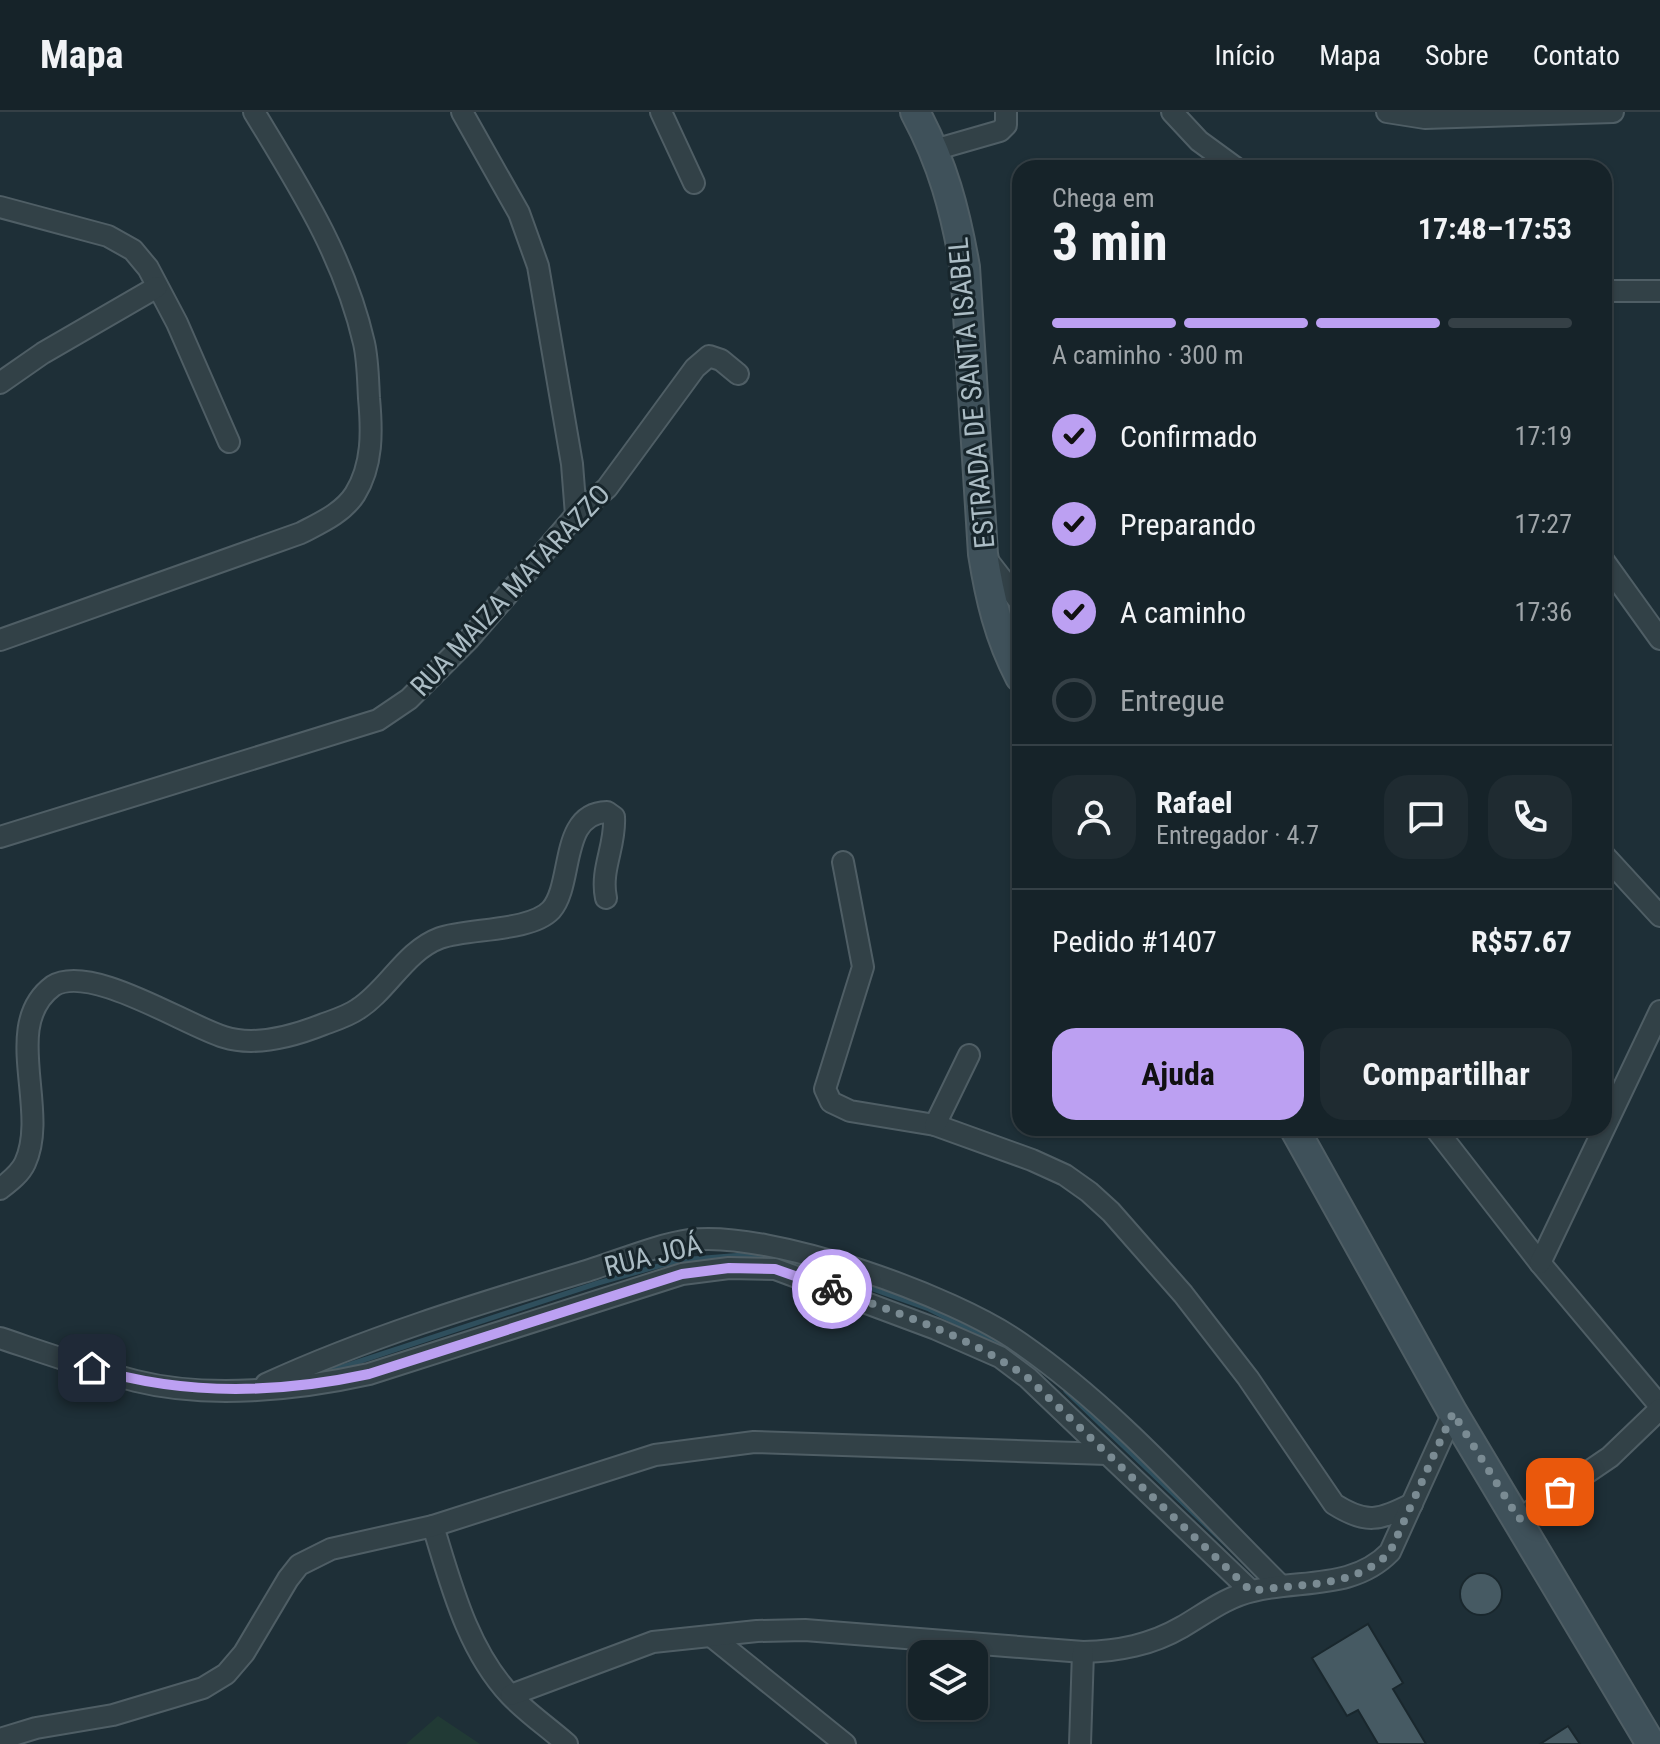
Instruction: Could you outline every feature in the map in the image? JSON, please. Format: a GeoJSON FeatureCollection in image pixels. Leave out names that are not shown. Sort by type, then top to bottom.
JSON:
{"type":"FeatureCollection","features":[{"type":"Feature","properties":{"kind":"main road","name":"ESTRADA DE SANTA ISABEL"},"geometry":{"type":"LineString","coordinates":[[915,112],[946,177],[965,267],[983,554],[990,601],[1012,660]]}},
{"type":"Feature","properties":{"kind":"main road"},"geometry":{"type":"LineString","coordinates":[[1298,1136],[1453,1413],[1651,1744]]}},
{"type":"Feature","properties":{"kind":"street"},"geometry":{"type":"LineString","coordinates":[[0,640],[301,533],[334,515],[354,496],[367,469],[372,429],[365,347],[347,282],[323,228],[254,112]]}},
{"type":"Feature","properties":{"kind":"street"},"geometry":{"type":"LineString","coordinates":[[462,112],[519,213],[538,266],[572,464],[576,515]]}},
{"type":"Feature","properties":{"kind":"street"},"geometry":{"type":"LineString","coordinates":[[661,112],[694,183]]}},
{"type":"Feature","properties":{"kind":"street"},"geometry":{"type":"LineString","coordinates":[[934,150],[1000,131],[1006,125],[1006,112]]}},
{"type":"Feature","properties":{"kind":"street"},"geometry":{"type":"LineString","coordinates":[[1172,112],[1199,141],[1225,160]]}},
{"type":"Feature","properties":{"kind":"street"},"geometry":{"type":"LineString","coordinates":[[1387,112],[1425,118],[1613,112]]}},
{"type":"Feature","properties":{"kind":"street"},"geometry":{"type":"LineString","coordinates":[[0,207],[108,236],[133,250],[157,287],[195,360],[229,442]]}},
{"type":"Feature","properties":{"kind":"street"},"geometry":{"type":"LineString","coordinates":[[0,383],[43,353],[157,287]]}},
{"type":"Feature","properties":{"kind":"street"},"geometry":{"type":"LineString","coordinates":[[1612,291],[1660,291]]}},
{"type":"Feature","properties":{"kind":"street","name":"RUA MAIZA MATARAZZO"},"geometry":{"type":"LineString","coordinates":[[0,837],[378,720],[409,699],[469,639],[576,515],[607,488],[695,368],[709,356],[721,360],[738,374]]}},
{"type":"Feature","properties":{"kind":"street"},"geometry":{"type":"LineString","coordinates":[[983,554],[1012,592]]}},
{"type":"Feature","properties":{"kind":"street"},"geometry":{"type":"LineString","coordinates":[[1612,572],[1660,639]]}},
{"type":"Feature","properties":{"kind":"street"},"geometry":{"type":"LineString","coordinates":[[0,1189],[25,1164],[31,1141],[23,1047],[25,1023],[34,1004],[54,985],[80,980],[108,987],[226,1038],[271,1040],[322,1025],[358,1009],[418,951],[439,938],[530,921],[550,911],[559,896],[571,845],[584,821],[597,812],[607,812],[614,817],[604,870],[606,898]]}},
{"type":"Feature","properties":{"kind":"street"},"geometry":{"type":"LineString","coordinates":[[843,862],[863,967],[825,1089],[831,1102],[850,1111],[935,1125],[1065,1175],[1111,1212],[1183,1294],[1248,1378],[1334,1504],[1350,1514],[1367,1519],[1381,1519],[1412,1504]]}},
{"type":"Feature","properties":{"kind":"street"},"geometry":{"type":"LineString","coordinates":[[1612,864],[1660,916]]}},
{"type":"Feature","properties":{"kind":"street"},"geometry":{"type":"LineString","coordinates":[[1612,1112],[1660,1011]]}},
{"type":"Feature","properties":{"kind":"street"},"geometry":{"type":"LineString","coordinates":[[935,1125],[969,1055]]}},
{"type":"Feature","properties":{"kind":"street"},"geometry":{"type":"LineString","coordinates":[[1441,1136],[1540,1263],[1660,1407],[1610,1457],[1519,1519]]}},
{"type":"Feature","properties":{"kind":"street"},"geometry":{"type":"LineString","coordinates":[[1540,1263],[1600,1136]]}},
{"type":"Feature","properties":{"kind":"street","name":"RUA JOÁ"},"geometry":{"type":"LineString","coordinates":[[255,1389],[310,1364],[485,1302],[689,1240],[766,1244],[843,1265],[956,1306],[1017,1340],[1125,1430],[1211,1533],[1251,1591]]}},
{"type":"Feature","properties":{"kind":"street","name":"RUA JOÁ"},"geometry":{"type":"LineString","coordinates":[[0,1338],[138,1382],[182,1388],[255,1389],[322,1384],[369,1374],[682,1274],[729,1268],[775,1269],[879,1306],[1000,1357],[1028,1378],[1107,1454],[1281,1586]]}},
{"type":"Feature","properties":{"kind":"street"},"geometry":{"type":"LineString","coordinates":[[511,1695],[653,1642],[711,1636],[805,1630],[1083,1652],[1116,1651],[1139,1646],[1181,1627],[1216,1604],[1251,1591],[1318,1584],[1351,1577],[1376,1567],[1390,1552],[1453,1413]]}},
{"type":"Feature","properties":{"kind":"street"},"geometry":{"type":"LineString","coordinates":[[0,1739],[36,1728],[113,1715],[203,1688],[226,1674],[244,1653],[299,1565],[331,1549],[433,1526],[655,1455],[754,1442],[1107,1454]]}},
{"type":"Feature","properties":{"kind":"street"},"geometry":{"type":"LineString","coordinates":[[433,1526],[467,1628],[494,1674],[511,1695],[567,1744]]}},
{"type":"Feature","properties":{"kind":"street"},"geometry":{"type":"LineString","coordinates":[[711,1636],[845,1744]]}},
{"type":"Feature","properties":{"kind":"street"},"geometry":{"type":"LineString","coordinates":[[1080,1744],[1083,1652]]}},
{"type":"Feature","properties":{"kind":"green space"},"geometry":{"type":"Polygon","coordinates":[[[438,1716],[480,1744],[406,1744],[438,1716]]]}},
{"type":"Feature","properties":{"kind":"building"},"geometry":{"type":"Polygon","coordinates":[[[1481,1573],[1496,1579],[1502,1594],[1496,1609],[1481,1615],[1466,1609],[1460,1594],[1466,1579],[1481,1573]]]}},
{"type":"Feature","properties":{"kind":"building"},"geometry":{"type":"Polygon","coordinates":[[[1368,1624],[1403,1683],[1393,1689],[1426,1744],[1378,1744],[1358,1710],[1347,1716],[1312,1658],[1368,1624]]]}},
{"type":"Feature","properties":{"kind":"building"},"geometry":{"type":"Polygon","coordinates":[[[1568,1726],[1580,1744],[1540,1744],[1568,1726]]]}},
{"type":"Feature","properties":{"kind":"waterway"},"geometry":{"type":"LineString","coordinates":[[324,1373],[598,1283],[680,1260],[743,1255],[784,1259]]}},
{"type":"Feature","properties":{"kind":"waterway"},"geometry":{"type":"LineString","coordinates":[[794,1261],[929,1309],[1024,1357]]}},
{"type":"Feature","properties":{"kind":"waterway"},"geometry":{"type":"LineString","coordinates":[[1066,1391],[1229,1547]]}},
{"type":"Feature","properties":{"kind":"way so far"},"geometry":{"type":"LineString","coordinates":[[832,1289],[1000,1357],[1028,1378],[1251,1591],[1318,1584],[1351,1577],[1376,1567],[1390,1552],[1453,1413],[1519,1519],[1560,1492]]}},
{"type":"Feature","properties":{"kind":"route"},"geometry":{"type":"LineString","coordinates":[[92,1368],[138,1382],[182,1388],[255,1389],[322,1384],[369,1374],[682,1274],[729,1268],[775,1269],[832,1289]]}}]}
